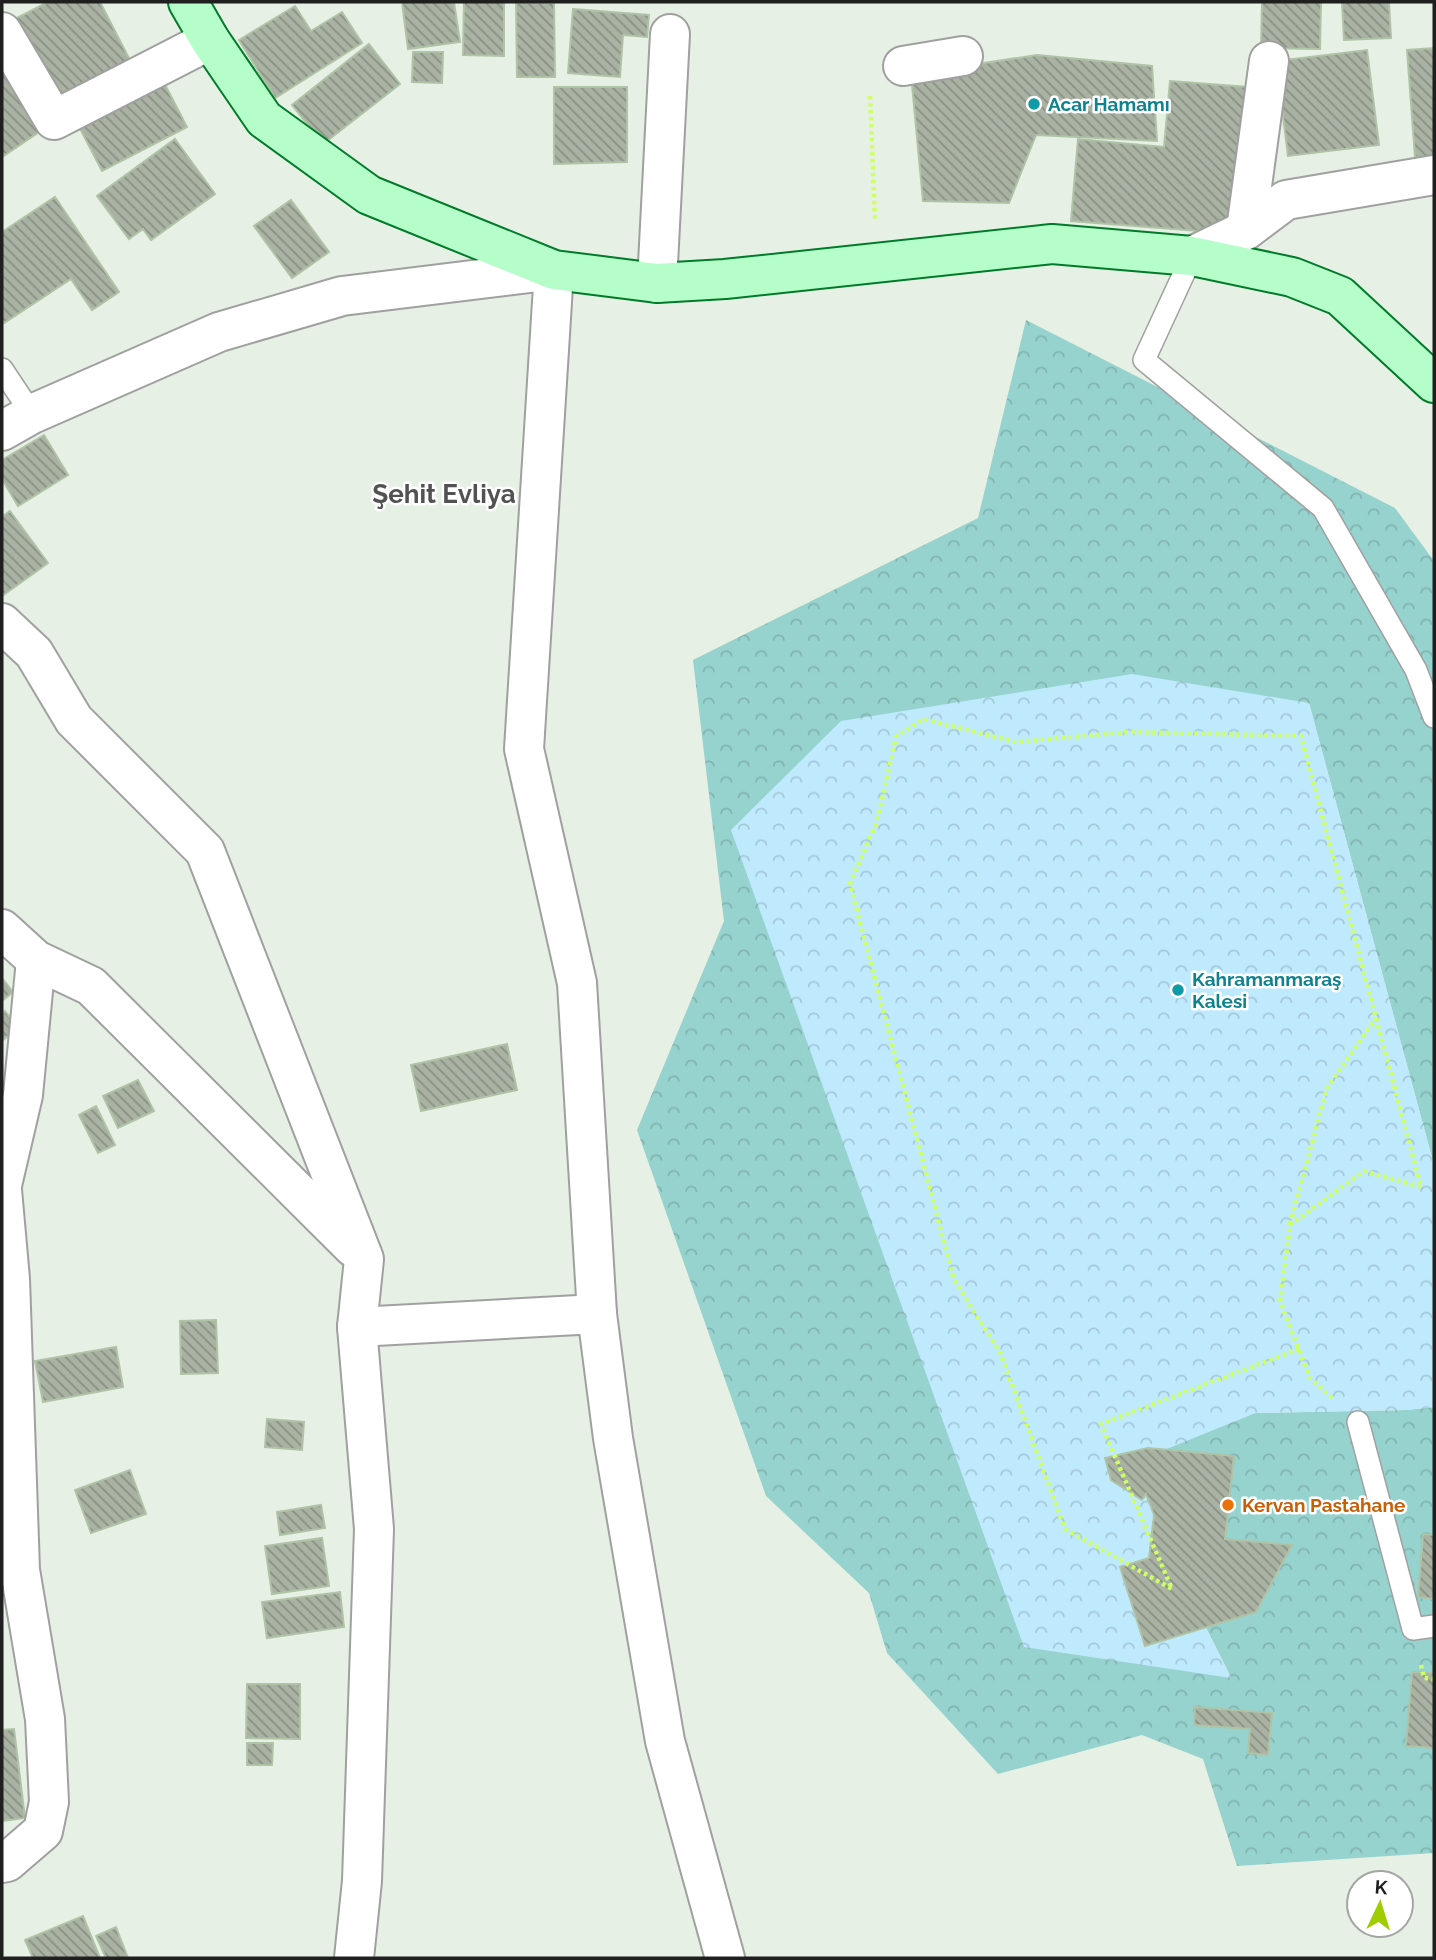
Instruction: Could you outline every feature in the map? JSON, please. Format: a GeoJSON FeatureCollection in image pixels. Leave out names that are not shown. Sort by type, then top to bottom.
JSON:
{"type":"FeatureCollection","features":[{"type":"Feature","properties":{"kind":"street"},"geometry":{"type":"LineString","coordinates":[[188,2],[210,40],[264,119],[369,195],[554,270]]}},
{"type":"Feature","properties":{"kind":"street"},"geometry":{"type":"LineString","coordinates":[[2,32],[54,120],[210,40]]}},
{"type":"Feature","properties":{"kind":"street"},"geometry":{"type":"LineString","coordinates":[[657,283],[670,34]]}},
{"type":"Feature","properties":{"kind":"street"},"geometry":{"type":"LineString","coordinates":[[903,66],[963,56]]}},
{"type":"Feature","properties":{"kind":"street"},"geometry":{"type":"LineString","coordinates":[[1245,230],[1269,61]]}},
{"type":"Feature","properties":{"kind":"street"},"geometry":{"type":"LineString","coordinates":[[1192,256],[1245,230],[1286,200],[1434,175]]}},
{"type":"Feature","properties":{"kind":"street"},"geometry":{"type":"LineString","coordinates":[[17,423],[219,332],[342,296],[554,270],[657,283],[725,279],[1052,244],[1192,256],[1292,277],[1340,296],[1434,383]]}},
{"type":"Feature","properties":{"kind":"street"},"geometry":{"type":"LineString","coordinates":[[554,270],[524,750],[577,983],[597,1314],[613,1438],[665,1741],[725,1958]]}},
{"type":"Feature","properties":{"kind":"street"},"geometry":{"type":"LineString","coordinates":[[2,623],[34,653],[74,720],[205,851],[364,1259],[357,1327],[374,1529],[362,1881],[354,1958]]}},
{"type":"Feature","properties":{"kind":"street"},"geometry":{"type":"LineString","coordinates":[[2,929],[36,960],[91,986],[364,1259]]}},
{"type":"Feature","properties":{"kind":"street"},"geometry":{"type":"LineString","coordinates":[[2,1863],[7,1862],[43,1831],[49,1802],[45,1719],[20,1570],[10,1279],[2,1187],[23,1095],[36,960]]}},
{"type":"Feature","properties":{"kind":"street"},"geometry":{"type":"LineString","coordinates":[[357,1327],[597,1314]]}},
{"type":"Feature","properties":{"kind":"lane"},"geometry":{"type":"LineString","coordinates":[[1192,256],[1144,360],[1323,508],[1416,670],[1434,717]]}},
{"type":"Feature","properties":{"kind":"lane"},"geometry":{"type":"LineString","coordinates":[[2,369],[17,423]]}},
{"type":"Feature","properties":{"kind":"lane"},"geometry":{"type":"LineString","coordinates":[[1358,1422],[1413,1629],[1434,1626]]}},
{"type":"Feature","properties":{"kind":"path"},"geometry":{"type":"LineString","coordinates":[[877,263],[869,69],[903,66]]}},
{"type":"Feature","properties":{"kind":"path"},"geometry":{"type":"LineString","coordinates":[[1290,1225],[1364,1171],[1421,1187],[1301,736],[1129,732],[1016,742],[923,719],[896,737],[877,821],[850,884],[954,1280],[1000,1352],[1065,1529],[1172,1589],[1101,1424],[1299,1349]]}},
{"type":"Feature","properties":{"kind":"path"},"geometry":{"type":"LineString","coordinates":[[1358,1422],[1310,1378],[1280,1301],[1290,1225],[1327,1088],[1376,1018]]}},
{"type":"Feature","properties":{"kind":"green space"},"geometry":{"type":"Polygon","coordinates":[[[1026,320],[1395,508],[1434,561],[1434,1165],[1309,703],[731,830],[1231,1677],[1201,1618],[1136,1461],[1255,1413],[1434,1407],[1434,1853],[1237,1866],[1203,1759],[1142,1735],[998,1774],[887,1653],[869,1593],[766,1496],[637,1130],[724,921],[693,660],[978,518],[1026,320]]]}},
{"type":"Feature","properties":{"kind":"green space"},"geometry":{"type":"Polygon","coordinates":[[[1132,674],[1309,703],[1434,1165],[1434,1407],[1255,1413],[1137,1461],[1201,1618],[1231,1678],[1024,1647],[731,830],[841,721],[1132,674]]]}},
{"type":"Feature","properties":{"kind":"building"},"geometry":{"type":"Polygon","coordinates":[[[48,2],[100,2],[133,66],[53,108],[9,22],[48,2]]]}},
{"type":"Feature","properties":{"kind":"building"},"geometry":{"type":"Polygon","coordinates":[[[402,2],[454,2],[460,42],[408,49],[402,2]]]}},
{"type":"Feature","properties":{"kind":"building"},"geometry":{"type":"Polygon","coordinates":[[[464,2],[504,2],[504,56],[463,55],[464,2]]]}},
{"type":"Feature","properties":{"kind":"building"},"geometry":{"type":"Polygon","coordinates":[[[1262,2],[1321,2],[1320,49],[1261,48],[1262,2]]]}},
{"type":"Feature","properties":{"kind":"building"},"geometry":{"type":"Polygon","coordinates":[[[1342,2],[1389,2],[1391,38],[1344,40],[1342,2]]]}},
{"type":"Feature","properties":{"kind":"building"},"geometry":{"type":"Polygon","coordinates":[[[516,3],[554,3],[555,77],[517,77],[516,3]]]}},
{"type":"Feature","properties":{"kind":"building"},"geometry":{"type":"Polygon","coordinates":[[[295,6],[311,31],[342,12],[362,43],[275,98],[239,40],[295,6]]]}},
{"type":"Feature","properties":{"kind":"building"},"geometry":{"type":"Polygon","coordinates":[[[573,9],[649,15],[647,37],[623,35],[620,77],[568,73],[573,9]]]}},
{"type":"Feature","properties":{"kind":"building"},"geometry":{"type":"Polygon","coordinates":[[[369,44],[400,84],[323,144],[292,105],[369,44]]]}},
{"type":"Feature","properties":{"kind":"building"},"geometry":{"type":"Polygon","coordinates":[[[1434,48],[1434,156],[1415,157],[1407,50],[1434,48]]]}},
{"type":"Feature","properties":{"kind":"building"},"geometry":{"type":"Polygon","coordinates":[[[1367,50],[1379,145],[1288,156],[1276,61],[1367,50]]]}},
{"type":"Feature","properties":{"kind":"building"},"geometry":{"type":"Polygon","coordinates":[[[413,52],[443,52],[442,83],[412,82],[413,52]]]}},
{"type":"Feature","properties":{"kind":"building","name":"Acar Hamamı"},"geometry":{"type":"Polygon","coordinates":[[[1037,55],[1152,66],[1157,141],[1036,135],[1009,203],[923,201],[911,74],[1037,55]]]}},
{"type":"Feature","properties":{"kind":"building"},"geometry":{"type":"Polygon","coordinates":[[[2,58],[48,126],[2,157],[2,58]]]}},
{"type":"Feature","properties":{"kind":"building"},"geometry":{"type":"Polygon","coordinates":[[[160,75],[187,127],[102,171],[75,119],[160,75]]]}},
{"type":"Feature","properties":{"kind":"building"},"geometry":{"type":"Polygon","coordinates":[[[1170,81],[1248,87],[1236,234],[1071,221],[1078,139],[1164,147],[1170,81]]]}},
{"type":"Feature","properties":{"kind":"building"},"geometry":{"type":"Polygon","coordinates":[[[554,87],[627,87],[627,162],[554,164],[554,87]]]}},
{"type":"Feature","properties":{"kind":"building"},"geometry":{"type":"Polygon","coordinates":[[[175,139],[215,194],[151,240],[143,229],[129,239],[97,196],[175,139]]]}},
{"type":"Feature","properties":{"kind":"building"},"geometry":{"type":"Polygon","coordinates":[[[55,197],[119,292],[92,310],[71,279],[4,323],[2,232],[55,197]]]}},
{"type":"Feature","properties":{"kind":"building"},"geometry":{"type":"Polygon","coordinates":[[[291,200],[329,252],[292,278],[254,226],[291,200]]]}},
{"type":"Feature","properties":{"kind":"building"},"geometry":{"type":"Polygon","coordinates":[[[44,435],[68,475],[18,506],[2,479],[2,460],[44,435]]]}},
{"type":"Feature","properties":{"kind":"building"},"geometry":{"type":"Polygon","coordinates":[[[10,511],[48,563],[2,596],[2,517],[10,511]]]}},
{"type":"Feature","properties":{"kind":"building"},"geometry":{"type":"Polygon","coordinates":[[[2,978],[13,992],[2,1001],[2,978]]]}},
{"type":"Feature","properties":{"kind":"building"},"geometry":{"type":"Polygon","coordinates":[[[5,1011],[18,1028],[2,1041],[2,1014],[5,1011]]]}},
{"type":"Feature","properties":{"kind":"building"},"geometry":{"type":"Polygon","coordinates":[[[507,1044],[517,1090],[421,1111],[411,1065],[507,1044]]]}},
{"type":"Feature","properties":{"kind":"building"},"geometry":{"type":"Polygon","coordinates":[[[138,1080],[154,1111],[118,1128],[103,1096],[138,1080]]]}},
{"type":"Feature","properties":{"kind":"building"},"geometry":{"type":"Polygon","coordinates":[[[96,1106],[115,1145],[98,1153],[79,1115],[96,1106]]]}},
{"type":"Feature","properties":{"kind":"building"},"geometry":{"type":"Polygon","coordinates":[[[216,1320],[218,1373],[181,1374],[180,1321],[216,1320]]]}},
{"type":"Feature","properties":{"kind":"building"},"geometry":{"type":"Polygon","coordinates":[[[116,1347],[123,1387],[43,1402],[35,1361],[116,1347]]]}},
{"type":"Feature","properties":{"kind":"building"},"geometry":{"type":"Polygon","coordinates":[[[267,1419],[304,1422],[302,1450],[265,1447],[267,1419]]]}},
{"type":"Feature","properties":{"kind":"building"},"geometry":{"type":"Polygon","coordinates":[[[1148,1448],[1234,1456],[1225,1539],[1292,1545],[1256,1612],[1145,1646],[1120,1567],[1149,1558],[1154,1515],[1146,1494],[1142,1500],[1111,1480],[1105,1458],[1148,1448]]]}},
{"type":"Feature","properties":{"kind":"building"},"geometry":{"type":"Polygon","coordinates":[[[130,1470],[146,1514],[91,1533],[75,1490],[130,1470]]]}},
{"type":"Feature","properties":{"kind":"building"},"geometry":{"type":"Polygon","coordinates":[[[321,1505],[325,1528],[280,1535],[277,1512],[321,1505]]]}},
{"type":"Feature","properties":{"kind":"building"},"geometry":{"type":"Polygon","coordinates":[[[1423,1534],[1434,1535],[1434,1599],[1418,1597],[1423,1534]]]}},
{"type":"Feature","properties":{"kind":"building"},"geometry":{"type":"Polygon","coordinates":[[[322,1538],[329,1586],[272,1594],[265,1546],[322,1538]]]}},
{"type":"Feature","properties":{"kind":"building"},"geometry":{"type":"Polygon","coordinates":[[[340,1592],[344,1627],[267,1638],[262,1602],[340,1592]]]}},
{"type":"Feature","properties":{"kind":"building"},"geometry":{"type":"Polygon","coordinates":[[[1412,1672],[1434,1673],[1434,1748],[1406,1746],[1412,1672]]]}},
{"type":"Feature","properties":{"kind":"building"},"geometry":{"type":"Polygon","coordinates":[[[247,1684],[300,1684],[300,1739],[246,1738],[247,1684]]]}},
{"type":"Feature","properties":{"kind":"building"},"geometry":{"type":"Polygon","coordinates":[[[1195,1707],[1272,1713],[1268,1755],[1248,1753],[1250,1729],[1194,1725],[1195,1707]]]}},
{"type":"Feature","properties":{"kind":"building"},"geometry":{"type":"Polygon","coordinates":[[[14,1729],[25,1818],[2,1821],[2,1730],[14,1729]]]}},
{"type":"Feature","properties":{"kind":"building"},"geometry":{"type":"Polygon","coordinates":[[[247,1743],[273,1743],[272,1765],[247,1765],[247,1743]]]}},
{"type":"Feature","properties":{"kind":"building"},"geometry":{"type":"Polygon","coordinates":[[[83,1916],[100,1958],[33,1958],[25,1940],[83,1916]]]}},
{"type":"Feature","properties":{"kind":"building"},"geometry":{"type":"Polygon","coordinates":[[[116,1927],[128,1958],[106,1958],[96,1936],[116,1927]]]}},
{"type":"Feature","properties":{"kind":"place","name":"Acar Hamamı"},"geometry":{"type":"Point","coordinates":[1034,104]}},
{"type":"Feature","properties":{"kind":"place","name":"Kahramanmaraş Kalesi"},"geometry":{"type":"Point","coordinates":[1178,990]}},
{"type":"Feature","properties":{"kind":"place","name":"Kervan Pastahane"},"geometry":{"type":"Point","coordinates":[1228,1505]}},
{"type":"Feature","properties":{"kind":"district","name":"Şehit Evliya"},"geometry":{"type":"Point","coordinates":[444,494]}}]}
